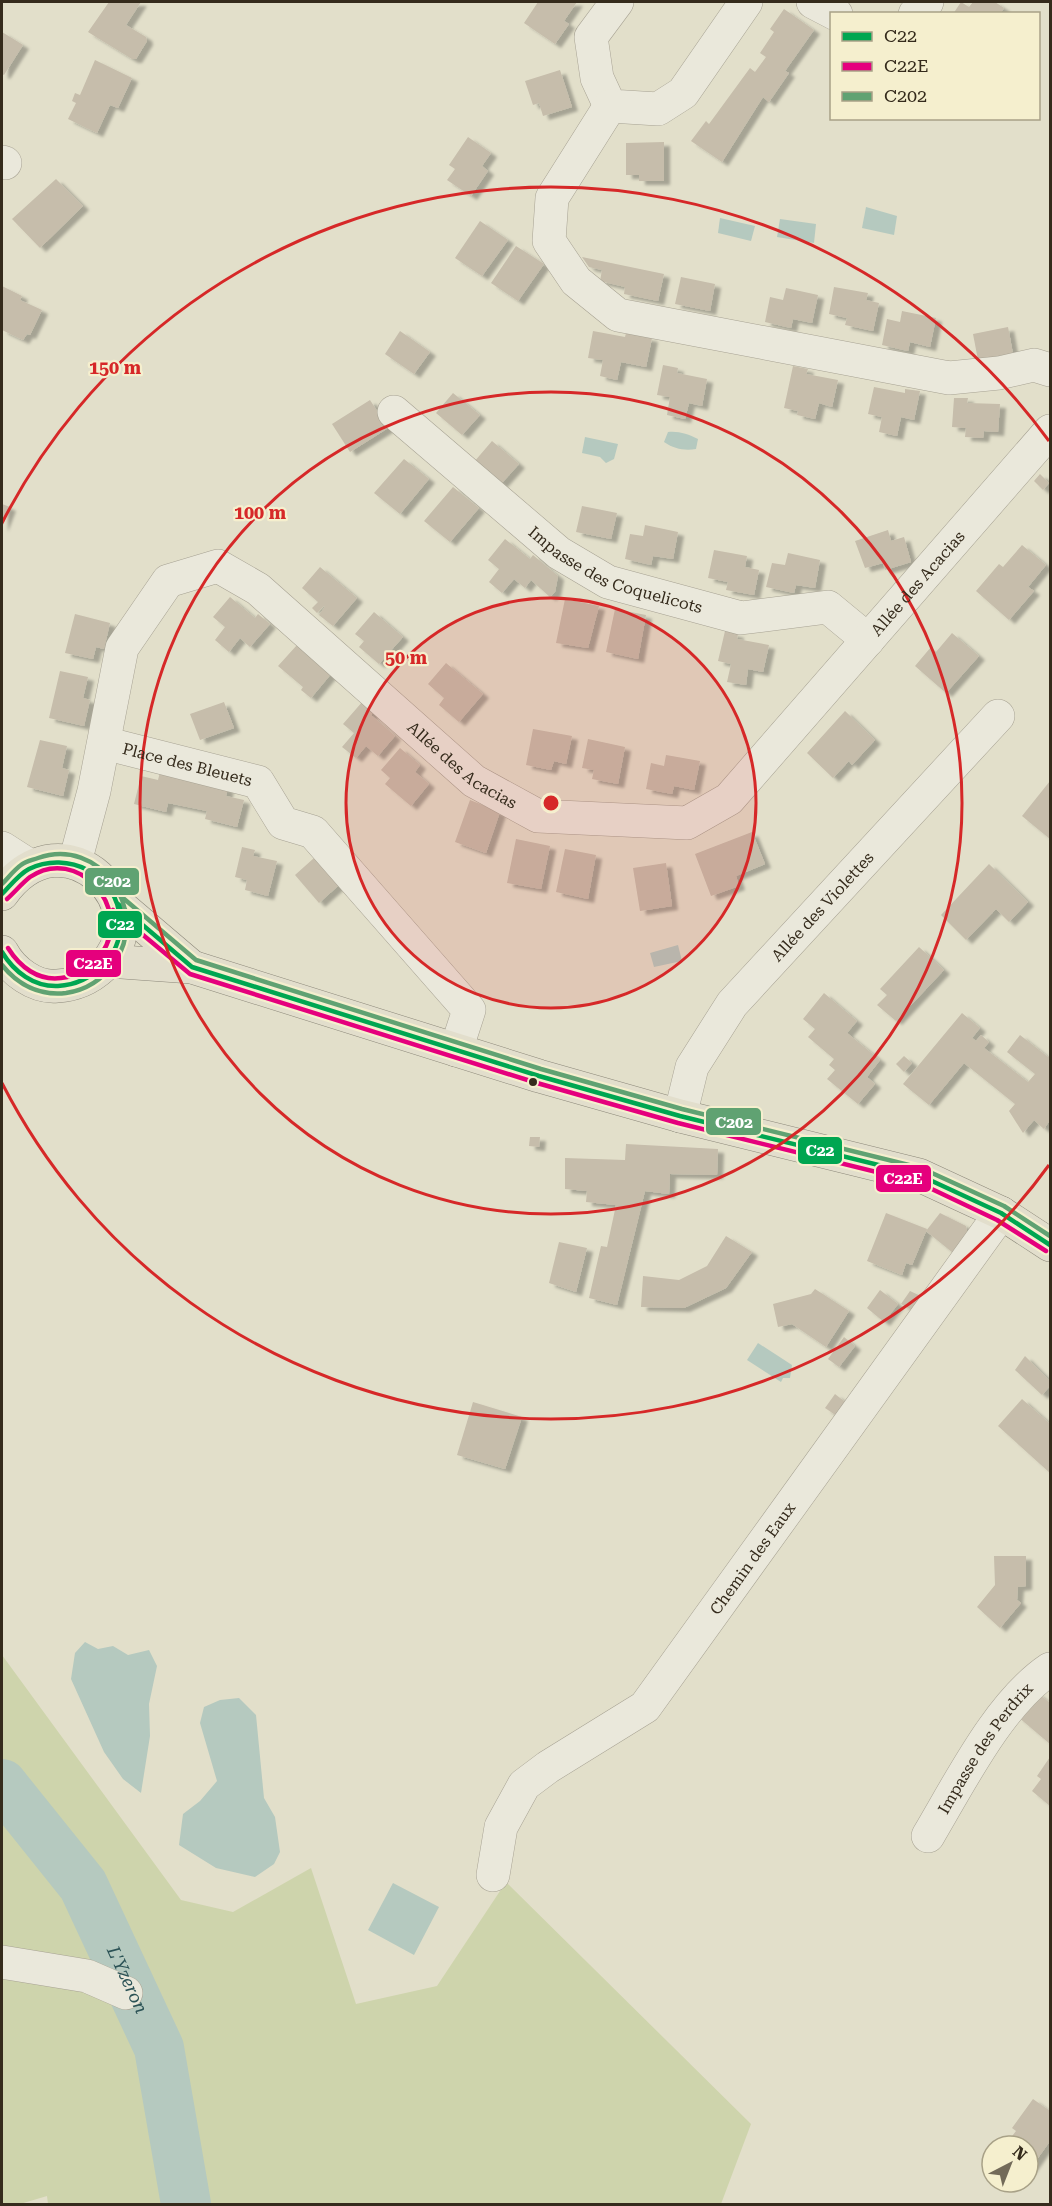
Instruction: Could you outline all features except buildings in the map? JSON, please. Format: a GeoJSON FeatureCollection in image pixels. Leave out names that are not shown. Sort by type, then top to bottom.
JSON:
{"type":"FeatureCollection","features":[{"type":"Feature","properties":{"kind":"main road"},"geometry":{"type":"LineString","coordinates":[[2,894],[13,878],[30,866],[52,861],[75,862],[93,871],[108,886],[118,904],[121,924],[118,943],[108,961],[93,975],[75,984],[54,986],[33,982],[15,970],[2,953]]}},
{"type":"Feature","properties":{"kind":"main road"},"geometry":{"type":"LineString","coordinates":[[118,904],[192,967]]}},
{"type":"Feature","properties":{"kind":"main road"},"geometry":{"type":"LineString","coordinates":[[108,961],[192,967],[456,1050],[680,1116],[919,1175],[1001,1214],[1050,1245]]}},
{"type":"Feature","properties":{"kind":"street"},"geometry":{"type":"LineString","coordinates":[[610,106],[597,78],[591,38],[617,2]]}},
{"type":"Feature","properties":{"kind":"street"},"geometry":{"type":"LineString","coordinates":[[610,106],[658,109],[683,93],[746,2]]}},
{"type":"Feature","properties":{"kind":"street"},"geometry":{"type":"LineString","coordinates":[[813,2],[832,12]]}},
{"type":"Feature","properties":{"kind":"street"},"geometry":{"type":"LineString","coordinates":[[610,106],[552,198],[549,241],[576,281],[618,315],[949,378],[999,373],[1034,365],[1050,370]]}},
{"type":"Feature","properties":{"kind":"street","name":"Impasse des Coquelicots"},"geometry":{"type":"LineString","coordinates":[[394,412],[559,553],[608,582],[741,618],[828,607],[868,640]]}},
{"type":"Feature","properties":{"kind":"street","name":"Allée des Acacias"},"geometry":{"type":"LineString","coordinates":[[75,862],[94,791],[122,648],[168,581],[218,567],[258,589],[474,781],[538,816],[687,823],[729,799],[1050,431]]}},
{"type":"Feature","properties":{"kind":"street","name":"Allée des Violettes"},"geometry":{"type":"LineString","coordinates":[[680,1116],[692,1067],[732,1004],[998,716]]}},
{"type":"Feature","properties":{"kind":"street","name":"Place des Bleuets"},"geometry":{"type":"LineString","coordinates":[[104,743],[258,782],[283,824],[313,832],[470,1010],[456,1050]]}},
{"type":"Feature","properties":{"kind":"street"},"geometry":{"type":"LineString","coordinates":[[2,848],[30,866]]}},
{"type":"Feature","properties":{"kind":"street","name":"Chemin des Eaux"},"geometry":{"type":"LineString","coordinates":[[493,1875],[501,1827],[524,1785],[548,1767],[645,1707],[1001,1214]]}},
{"type":"Feature","properties":{"kind":"street","name":"Impasse des Perdrix"},"geometry":{"type":"LineString","coordinates":[[928,1836],[981,1745],[1036,1679],[1050,1669]]}},
{"type":"Feature","properties":{"kind":"street"},"geometry":{"type":"LineString","coordinates":[[2,1962],[87,1976],[126,1993]]}},
{"type":"Feature","properties":{"kind":"green space"},"geometry":{"type":"Polygon","coordinates":[[[2,1655],[181,1900],[233,1912],[311,1868],[356,2004],[437,1986],[506,1882],[751,2124],[721,2204],[48,2204],[47,2196],[20,2204],[2,2204],[2,1655]]]}},
{"type":"Feature","properties":{"kind":"shaded area"},"geometry":{"type":"Polygon","coordinates":[[[866,207],[897,216],[894,235],[862,228],[866,207]]]}},
{"type":"Feature","properties":{"kind":"shaded area"},"geometry":{"type":"Polygon","coordinates":[[[720,218],[755,226],[751,241],[718,233],[720,218]]]}},
{"type":"Feature","properties":{"kind":"shaded area"},"geometry":{"type":"Polygon","coordinates":[[[780,219],[816,224],[814,243],[777,237],[780,219]]]}},
{"type":"Feature","properties":{"kind":"shaded area"},"geometry":{"type":"Polygon","coordinates":[[[668,432],[683,433],[698,439],[696,449],[680,449],[664,442],[668,432]]]}},
{"type":"Feature","properties":{"kind":"shaded area"},"geometry":{"type":"Polygon","coordinates":[[[585,437],[618,444],[614,459],[606,463],[600,457],[582,453],[585,437]]]}},
{"type":"Feature","properties":{"kind":"shaded area"},"geometry":{"type":"Polygon","coordinates":[[[678,945],[682,961],[654,967],[650,953],[678,945]]]}},
{"type":"Feature","properties":{"kind":"shaded area"},"geometry":{"type":"Polygon","coordinates":[[[758,1343],[792,1365],[790,1378],[783,1378],[781,1382],[747,1360],[758,1343]]]}},
{"type":"Feature","properties":{"kind":"shaded area"},"geometry":{"type":"Polygon","coordinates":[[[85,1642],[98,1649],[113,1646],[128,1655],[149,1650],[157,1666],[149,1704],[150,1736],[141,1793],[123,1779],[104,1752],[71,1679],[75,1653],[85,1642]]]}},
{"type":"Feature","properties":{"kind":"shaded area"},"geometry":{"type":"Polygon","coordinates":[[[239,1698],[256,1715],[264,1798],[275,1817],[280,1852],[274,1864],[255,1877],[216,1868],[179,1845],[183,1814],[200,1801],[217,1781],[200,1723],[204,1707],[220,1700],[239,1698]]]}},
{"type":"Feature","properties":{"kind":"shaded area"},"geometry":{"type":"Polygon","coordinates":[[[393,1883],[439,1907],[414,1955],[368,1930],[393,1883]]]}},
{"type":"Feature","properties":{"kind":"waterway","name":"L'Yzeron"},"geometry":{"type":"LineString","coordinates":[[2,1784],[83,1885],[159,2048],[186,2204]]}},
{"type":"Feature","properties":{"kind":"transit line","name":"C202"},"geometry":{"type":"LineString","coordinates":[[2,884],[18,867],[38,858],[60,854],[81,858],[98,867],[112,882],[122,900],[126,920],[124,941],[115,962],[100,978],[81,989],[66,993],[39,991],[22,983],[2,965]]}},
{"type":"Feature","properties":{"kind":"transit line","name":"C22"},"geometry":{"type":"LineString","coordinates":[[2,894],[29,869],[59,862],[74,865],[88,870],[110,890],[117,904],[120,920],[120,933],[111,956],[93,973],[71,984],[49,986],[33,981],[12,966],[2,952]]}},
{"type":"Feature","properties":{"kind":"transit line","name":"C22E"},"geometry":{"type":"LineString","coordinates":[[7,899],[30,877],[48,869],[65,869],[82,875],[95,886],[105,900],[110,917],[110,935],[102,953],[89,967],[74,975],[61,978],[37,975],[24,967],[8,948]]}},
{"type":"Feature","properties":{"kind":"transit line","name":"C202"},"geometry":{"type":"LineString","coordinates":[[123,898],[196,960],[541,1069],[682,1109],[921,1168],[1004,1206],[1050,1236]]}},
{"type":"Feature","properties":{"kind":"transit line","name":"C22"},"geometry":{"type":"LineString","coordinates":[[118,904],[192,967],[539,1076],[680,1116],[919,1175],[1001,1213],[1050,1245]]}},
{"type":"Feature","properties":{"kind":"transit line","name":"C22E"},"geometry":{"type":"LineString","coordinates":[[113,910],[190,974],[537,1083],[678,1123],[917,1182],[997,1220],[1046,1251]]}}]}
